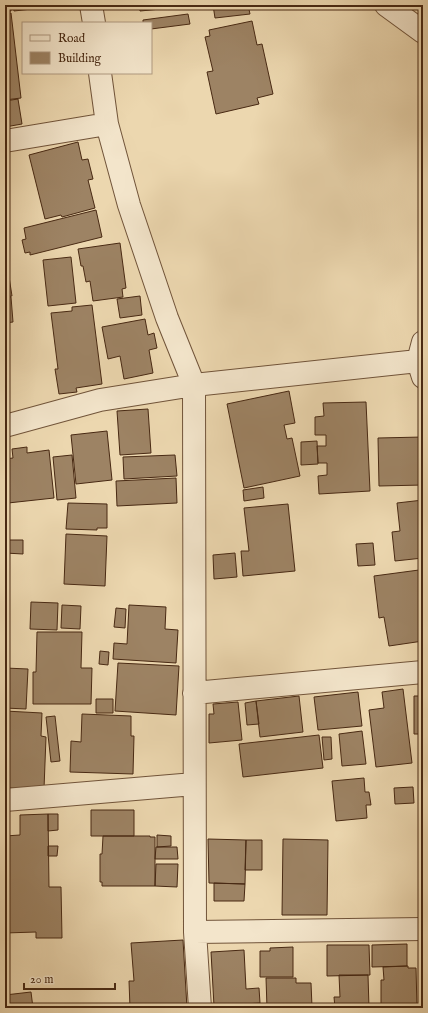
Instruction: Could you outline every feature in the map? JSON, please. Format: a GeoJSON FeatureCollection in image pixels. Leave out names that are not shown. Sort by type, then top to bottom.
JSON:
{"type":"FeatureCollection","features":[{"type":"Feature","properties":{"kind":"street"},"geometry":{"type":"LineString","coordinates":[[91,5],[94,22]]}},
{"type":"Feature","properties":{"kind":"street"},"geometry":{"type":"LineString","coordinates":[[386,5],[423,32]]}},
{"type":"Feature","properties":{"kind":"street"},"geometry":{"type":"LineString","coordinates":[[100,74],[107,124],[129,205],[167,318],[194,385],[195,932],[200,1008]]}},
{"type":"Feature","properties":{"kind":"street"},"geometry":{"type":"LineString","coordinates":[[5,141],[107,124]]}},
{"type":"Feature","properties":{"kind":"street"},"geometry":{"type":"LineString","coordinates":[[5,426],[100,400],[194,385],[422,360]]}},
{"type":"Feature","properties":{"kind":"street"},"geometry":{"type":"LineString","coordinates":[[194,693],[423,672]]}},
{"type":"Feature","properties":{"kind":"street"},"geometry":{"type":"LineString","coordinates":[[5,800],[194,784]]}},
{"type":"Feature","properties":{"kind":"street"},"geometry":{"type":"LineString","coordinates":[[195,932],[423,929]]}},
{"type":"Feature","properties":{"kind":"building"},"geometry":{"type":"Polygon","coordinates":[[[5,5],[10,5],[11,11],[5,12],[5,5]]]}},
{"type":"Feature","properties":{"kind":"building"},"geometry":{"type":"Polygon","coordinates":[[[13,5],[67,5],[14,11],[13,5]]]}},
{"type":"Feature","properties":{"kind":"building"},"geometry":{"type":"Polygon","coordinates":[[[139,5],[192,5],[192,6],[140,11],[139,5]]]}},
{"type":"Feature","properties":{"kind":"building"},"geometry":{"type":"Polygon","coordinates":[[[213,5],[248,5],[250,14],[215,18],[213,5]]]}},
{"type":"Feature","properties":{"kind":"building"},"geometry":{"type":"Polygon","coordinates":[[[11,13],[21,98],[5,100],[5,14],[11,13]]]}},
{"type":"Feature","properties":{"kind":"building"},"geometry":{"type":"Polygon","coordinates":[[[188,14],[190,24],[152,29],[152,22],[143,22],[143,20],[188,14]]]}},
{"type":"Feature","properties":{"kind":"building"},"geometry":{"type":"Polygon","coordinates":[[[252,21],[257,45],[262,44],[273,94],[257,98],[259,104],[216,114],[207,72],[213,71],[205,37],[210,36],[209,30],[252,21]]]}},
{"type":"Feature","properties":{"kind":"building"},"geometry":{"type":"Polygon","coordinates":[[[18,99],[22,124],[5,127],[5,101],[18,99]]]}},
{"type":"Feature","properties":{"kind":"building"},"geometry":{"type":"Polygon","coordinates":[[[78,142],[82,160],[88,159],[93,179],[88,180],[95,208],[62,217],[61,215],[45,219],[29,155],[78,142]]]}},
{"type":"Feature","properties":{"kind":"building"},"geometry":{"type":"Polygon","coordinates":[[[96,210],[102,237],[30,255],[30,252],[25,253],[22,240],[26,239],[24,228],[96,210]]]}},
{"type":"Feature","properties":{"kind":"building"},"geometry":{"type":"Polygon","coordinates":[[[120,243],[126,288],[122,289],[123,297],[93,301],[90,281],[86,282],[78,249],[120,243]]]}},
{"type":"Feature","properties":{"kind":"building"},"geometry":{"type":"Polygon","coordinates":[[[5,251],[12,296],[5,297],[5,251]]]}},
{"type":"Feature","properties":{"kind":"building"},"geometry":{"type":"Polygon","coordinates":[[[71,257],[76,303],[48,306],[43,260],[71,257]]]}},
{"type":"Feature","properties":{"kind":"building"},"geometry":{"type":"Polygon","coordinates":[[[140,296],[142,315],[120,318],[117,299],[140,296]]]}},
{"type":"Feature","properties":{"kind":"building"},"geometry":{"type":"Polygon","coordinates":[[[5,297],[11,297],[13,322],[5,323],[5,297]]]}},
{"type":"Feature","properties":{"kind":"building"},"geometry":{"type":"Polygon","coordinates":[[[92,305],[102,384],[76,388],[77,392],[59,394],[55,369],[58,369],[51,313],[72,311],[72,307],[92,305]]]}},
{"type":"Feature","properties":{"kind":"building"},"geometry":{"type":"Polygon","coordinates":[[[145,319],[148,335],[154,333],[157,348],[149,350],[153,373],[124,379],[120,356],[108,359],[102,327],[145,319]]]}},
{"type":"Feature","properties":{"kind":"building"},"geometry":{"type":"Polygon","coordinates":[[[289,391],[295,423],[284,425],[287,439],[292,438],[300,476],[244,488],[227,404],[289,391]]]}},
{"type":"Feature","properties":{"kind":"building"},"geometry":{"type":"Polygon","coordinates":[[[366,402],[370,491],[319,494],[318,476],[327,475],[327,463],[318,463],[317,446],[326,446],[326,435],[315,435],[315,417],[324,416],[323,403],[366,402]]]}},
{"type":"Feature","properties":{"kind":"building"},"geometry":{"type":"Polygon","coordinates":[[[148,409],[151,453],[120,455],[117,411],[148,409]]]}},
{"type":"Feature","properties":{"kind":"building"},"geometry":{"type":"Polygon","coordinates":[[[107,431],[112,480],[76,484],[71,435],[107,431]]]}},
{"type":"Feature","properties":{"kind":"building"},"geometry":{"type":"Polygon","coordinates":[[[423,437],[423,485],[379,486],[378,438],[423,437]]]}},
{"type":"Feature","properties":{"kind":"building"},"geometry":{"type":"Polygon","coordinates":[[[317,441],[318,464],[301,465],[301,442],[317,441]]]}},
{"type":"Feature","properties":{"kind":"building"},"geometry":{"type":"Polygon","coordinates":[[[27,447],[27,453],[49,450],[54,498],[8,503],[5,459],[13,458],[12,449],[27,447]]]}},
{"type":"Feature","properties":{"kind":"building"},"geometry":{"type":"Polygon","coordinates":[[[72,455],[76,498],[57,500],[53,457],[72,455]]]}},
{"type":"Feature","properties":{"kind":"building"},"geometry":{"type":"Polygon","coordinates":[[[175,455],[177,476],[124,479],[123,457],[175,455]]]}},
{"type":"Feature","properties":{"kind":"building"},"geometry":{"type":"Polygon","coordinates":[[[176,478],[177,503],[117,506],[116,481],[176,478]]]}},
{"type":"Feature","properties":{"kind":"building"},"geometry":{"type":"Polygon","coordinates":[[[263,487],[264,498],[244,501],[243,490],[263,487]]]}},
{"type":"Feature","properties":{"kind":"building"},"geometry":{"type":"Polygon","coordinates":[[[423,500],[423,558],[395,561],[392,532],[400,531],[397,503],[423,500]]]}},
{"type":"Feature","properties":{"kind":"building"},"geometry":{"type":"Polygon","coordinates":[[[68,503],[107,504],[107,528],[97,528],[97,530],[66,529],[68,503]]]}},
{"type":"Feature","properties":{"kind":"building"},"geometry":{"type":"Polygon","coordinates":[[[288,504],[295,571],[243,576],[241,551],[249,551],[244,508],[288,504]]]}},
{"type":"Feature","properties":{"kind":"building"},"geometry":{"type":"Polygon","coordinates":[[[66,534],[107,536],[105,586],[64,584],[66,534]]]}},
{"type":"Feature","properties":{"kind":"building"},"geometry":{"type":"Polygon","coordinates":[[[5,540],[23,540],[23,554],[5,553],[5,540]]]}},
{"type":"Feature","properties":{"kind":"building"},"geometry":{"type":"Polygon","coordinates":[[[373,543],[375,565],[358,566],[356,544],[373,543]]]}},
{"type":"Feature","properties":{"kind":"building"},"geometry":{"type":"Polygon","coordinates":[[[235,553],[237,577],[214,579],[213,555],[235,553]]]}},
{"type":"Feature","properties":{"kind":"building"},"geometry":{"type":"Polygon","coordinates":[[[419,570],[423,603],[423,641],[389,646],[384,617],[379,618],[374,576],[419,570]]]}},
{"type":"Feature","properties":{"kind":"building"},"geometry":{"type":"Polygon","coordinates":[[[31,602],[58,603],[57,630],[30,629],[31,602]]]}},
{"type":"Feature","properties":{"kind":"building"},"geometry":{"type":"Polygon","coordinates":[[[62,605],[81,606],[80,629],[61,628],[62,605]]]}},
{"type":"Feature","properties":{"kind":"building"},"geometry":{"type":"Polygon","coordinates":[[[129,605],[166,607],[165,629],[178,630],[176,663],[113,659],[114,643],[127,644],[129,605]]]}},
{"type":"Feature","properties":{"kind":"building"},"geometry":{"type":"Polygon","coordinates":[[[116,608],[126,609],[125,628],[114,627],[116,608]]]}},
{"type":"Feature","properties":{"kind":"building"},"geometry":{"type":"Polygon","coordinates":[[[37,632],[82,632],[81,668],[92,668],[91,704],[33,704],[33,672],[36,672],[37,632]]]}},
{"type":"Feature","properties":{"kind":"building"},"geometry":{"type":"Polygon","coordinates":[[[100,651],[109,652],[108,665],[99,664],[100,651]]]}},
{"type":"Feature","properties":{"kind":"building"},"geometry":{"type":"Polygon","coordinates":[[[118,663],[179,666],[176,715],[115,711],[118,663]]]}},
{"type":"Feature","properties":{"kind":"building"},"geometry":{"type":"Polygon","coordinates":[[[5,668],[28,669],[26,709],[5,708],[5,668]]]}},
{"type":"Feature","properties":{"kind":"building"},"geometry":{"type":"Polygon","coordinates":[[[403,689],[412,763],[376,767],[369,710],[384,708],[382,692],[403,689]]]}},
{"type":"Feature","properties":{"kind":"building"},"geometry":{"type":"Polygon","coordinates":[[[358,692],[362,726],[318,730],[314,697],[358,692]]]}},
{"type":"Feature","properties":{"kind":"building"},"geometry":{"type":"Polygon","coordinates":[[[299,696],[303,732],[260,737],[256,701],[299,696]]]}},
{"type":"Feature","properties":{"kind":"building"},"geometry":{"type":"Polygon","coordinates":[[[414,696],[423,696],[423,734],[414,734],[414,696]]]}},
{"type":"Feature","properties":{"kind":"building"},"geometry":{"type":"Polygon","coordinates":[[[96,699],[113,699],[113,713],[96,713],[96,699]]]}},
{"type":"Feature","properties":{"kind":"building"},"geometry":{"type":"Polygon","coordinates":[[[256,701],[259,724],[247,725],[245,703],[256,701]]]}},
{"type":"Feature","properties":{"kind":"building"},"geometry":{"type":"Polygon","coordinates":[[[238,702],[242,740],[209,743],[209,714],[214,714],[213,704],[238,702]]]}},
{"type":"Feature","properties":{"kind":"building"},"geometry":{"type":"Polygon","coordinates":[[[5,711],[42,713],[41,736],[46,737],[44,789],[5,788],[5,711]]]}},
{"type":"Feature","properties":{"kind":"building"},"geometry":{"type":"Polygon","coordinates":[[[82,714],[131,716],[131,736],[134,736],[133,774],[70,772],[71,741],[81,742],[82,714]]]}},
{"type":"Feature","properties":{"kind":"building"},"geometry":{"type":"Polygon","coordinates":[[[55,716],[60,761],[51,762],[46,717],[55,716]]]}},
{"type":"Feature","properties":{"kind":"building"},"geometry":{"type":"Polygon","coordinates":[[[362,731],[366,764],[342,766],[339,734],[362,731]]]}},
{"type":"Feature","properties":{"kind":"building"},"geometry":{"type":"Polygon","coordinates":[[[319,735],[323,768],[243,777],[239,744],[319,735]]]}},
{"type":"Feature","properties":{"kind":"building"},"geometry":{"type":"Polygon","coordinates":[[[322,737],[331,737],[332,759],[324,760],[322,737]]]}},
{"type":"Feature","properties":{"kind":"building"},"geometry":{"type":"Polygon","coordinates":[[[364,778],[365,792],[369,792],[371,805],[366,805],[367,818],[336,821],[332,781],[364,778]]]}},
{"type":"Feature","properties":{"kind":"building"},"geometry":{"type":"Polygon","coordinates":[[[413,787],[414,803],[395,804],[394,788],[413,787]]]}},
{"type":"Feature","properties":{"kind":"building"},"geometry":{"type":"Polygon","coordinates":[[[91,810],[134,810],[134,836],[91,836],[91,810]]]}},
{"type":"Feature","properties":{"kind":"building"},"geometry":{"type":"Polygon","coordinates":[[[48,814],[58,814],[58,830],[48,831],[48,814]]]}},
{"type":"Feature","properties":{"kind":"building"},"geometry":{"type":"Polygon","coordinates":[[[48,814],[49,887],[61,887],[62,938],[36,938],[36,932],[5,933],[5,836],[20,835],[20,815],[48,814]]]}},
{"type":"Feature","properties":{"kind":"building"},"geometry":{"type":"Polygon","coordinates":[[[157,835],[171,836],[171,846],[157,847],[157,835]]]}},
{"type":"Feature","properties":{"kind":"building"},"geometry":{"type":"Polygon","coordinates":[[[103,836],[155,837],[155,886],[102,886],[102,882],[100,882],[100,854],[102,854],[103,836]]]}},
{"type":"Feature","properties":{"kind":"building"},"geometry":{"type":"Polygon","coordinates":[[[208,839],[246,840],[245,884],[209,883],[208,839]]]}},
{"type":"Feature","properties":{"kind":"building"},"geometry":{"type":"Polygon","coordinates":[[[283,839],[328,840],[327,915],[282,915],[283,839]]]}},
{"type":"Feature","properties":{"kind":"building"},"geometry":{"type":"Polygon","coordinates":[[[246,840],[262,840],[262,870],[245,870],[246,840]]]}},
{"type":"Feature","properties":{"kind":"building"},"geometry":{"type":"Polygon","coordinates":[[[48,846],[58,846],[57,856],[48,856],[48,846]]]}},
{"type":"Feature","properties":{"kind":"building"},"geometry":{"type":"Polygon","coordinates":[[[156,847],[177,847],[178,859],[155,859],[156,847]]]}},
{"type":"Feature","properties":{"kind":"building"},"geometry":{"type":"Polygon","coordinates":[[[156,864],[178,864],[177,887],[155,886],[156,864]]]}},
{"type":"Feature","properties":{"kind":"building"},"geometry":{"type":"Polygon","coordinates":[[[214,883],[245,884],[244,901],[214,901],[214,883]]]}},
{"type":"Feature","properties":{"kind":"building"},"geometry":{"type":"Polygon","coordinates":[[[183,940],[187,1008],[130,1008],[129,981],[134,981],[131,943],[183,940]]]}},
{"type":"Feature","properties":{"kind":"building"},"geometry":{"type":"Polygon","coordinates":[[[407,944],[407,966],[372,967],[372,945],[407,944]]]}},
{"type":"Feature","properties":{"kind":"building"},"geometry":{"type":"Polygon","coordinates":[[[327,945],[369,945],[370,975],[327,976],[327,945]]]}},
{"type":"Feature","properties":{"kind":"building"},"geometry":{"type":"Polygon","coordinates":[[[293,947],[293,977],[260,977],[260,951],[270,951],[270,948],[293,947]]]}},
{"type":"Feature","properties":{"kind":"building"},"geometry":{"type":"Polygon","coordinates":[[[244,950],[246,989],[259,988],[260,1003],[245,1004],[245,1008],[234,1008],[234,1004],[214,1006],[211,952],[244,950]]]}},
{"type":"Feature","properties":{"kind":"building"},"geometry":{"type":"Polygon","coordinates":[[[408,966],[408,968],[416,968],[417,1008],[381,1008],[381,980],[384,980],[383,967],[408,966]]]}},
{"type":"Feature","properties":{"kind":"building"},"geometry":{"type":"Polygon","coordinates":[[[339,975],[368,975],[369,1008],[335,1008],[334,997],[340,997],[339,975]]]}},
{"type":"Feature","properties":{"kind":"building"},"geometry":{"type":"Polygon","coordinates":[[[266,978],[296,978],[296,983],[311,983],[312,1007],[267,1008],[266,978]]]}},
{"type":"Feature","properties":{"kind":"building"},"geometry":{"type":"Polygon","coordinates":[[[31,992],[33,1008],[5,1008],[5,995],[31,992]]]}},
{"type":"Feature","properties":{"kind":"building"},"geometry":{"type":"Polygon","coordinates":[[[313,1007],[313,1008],[267,1008],[313,1007]]]}}]}
